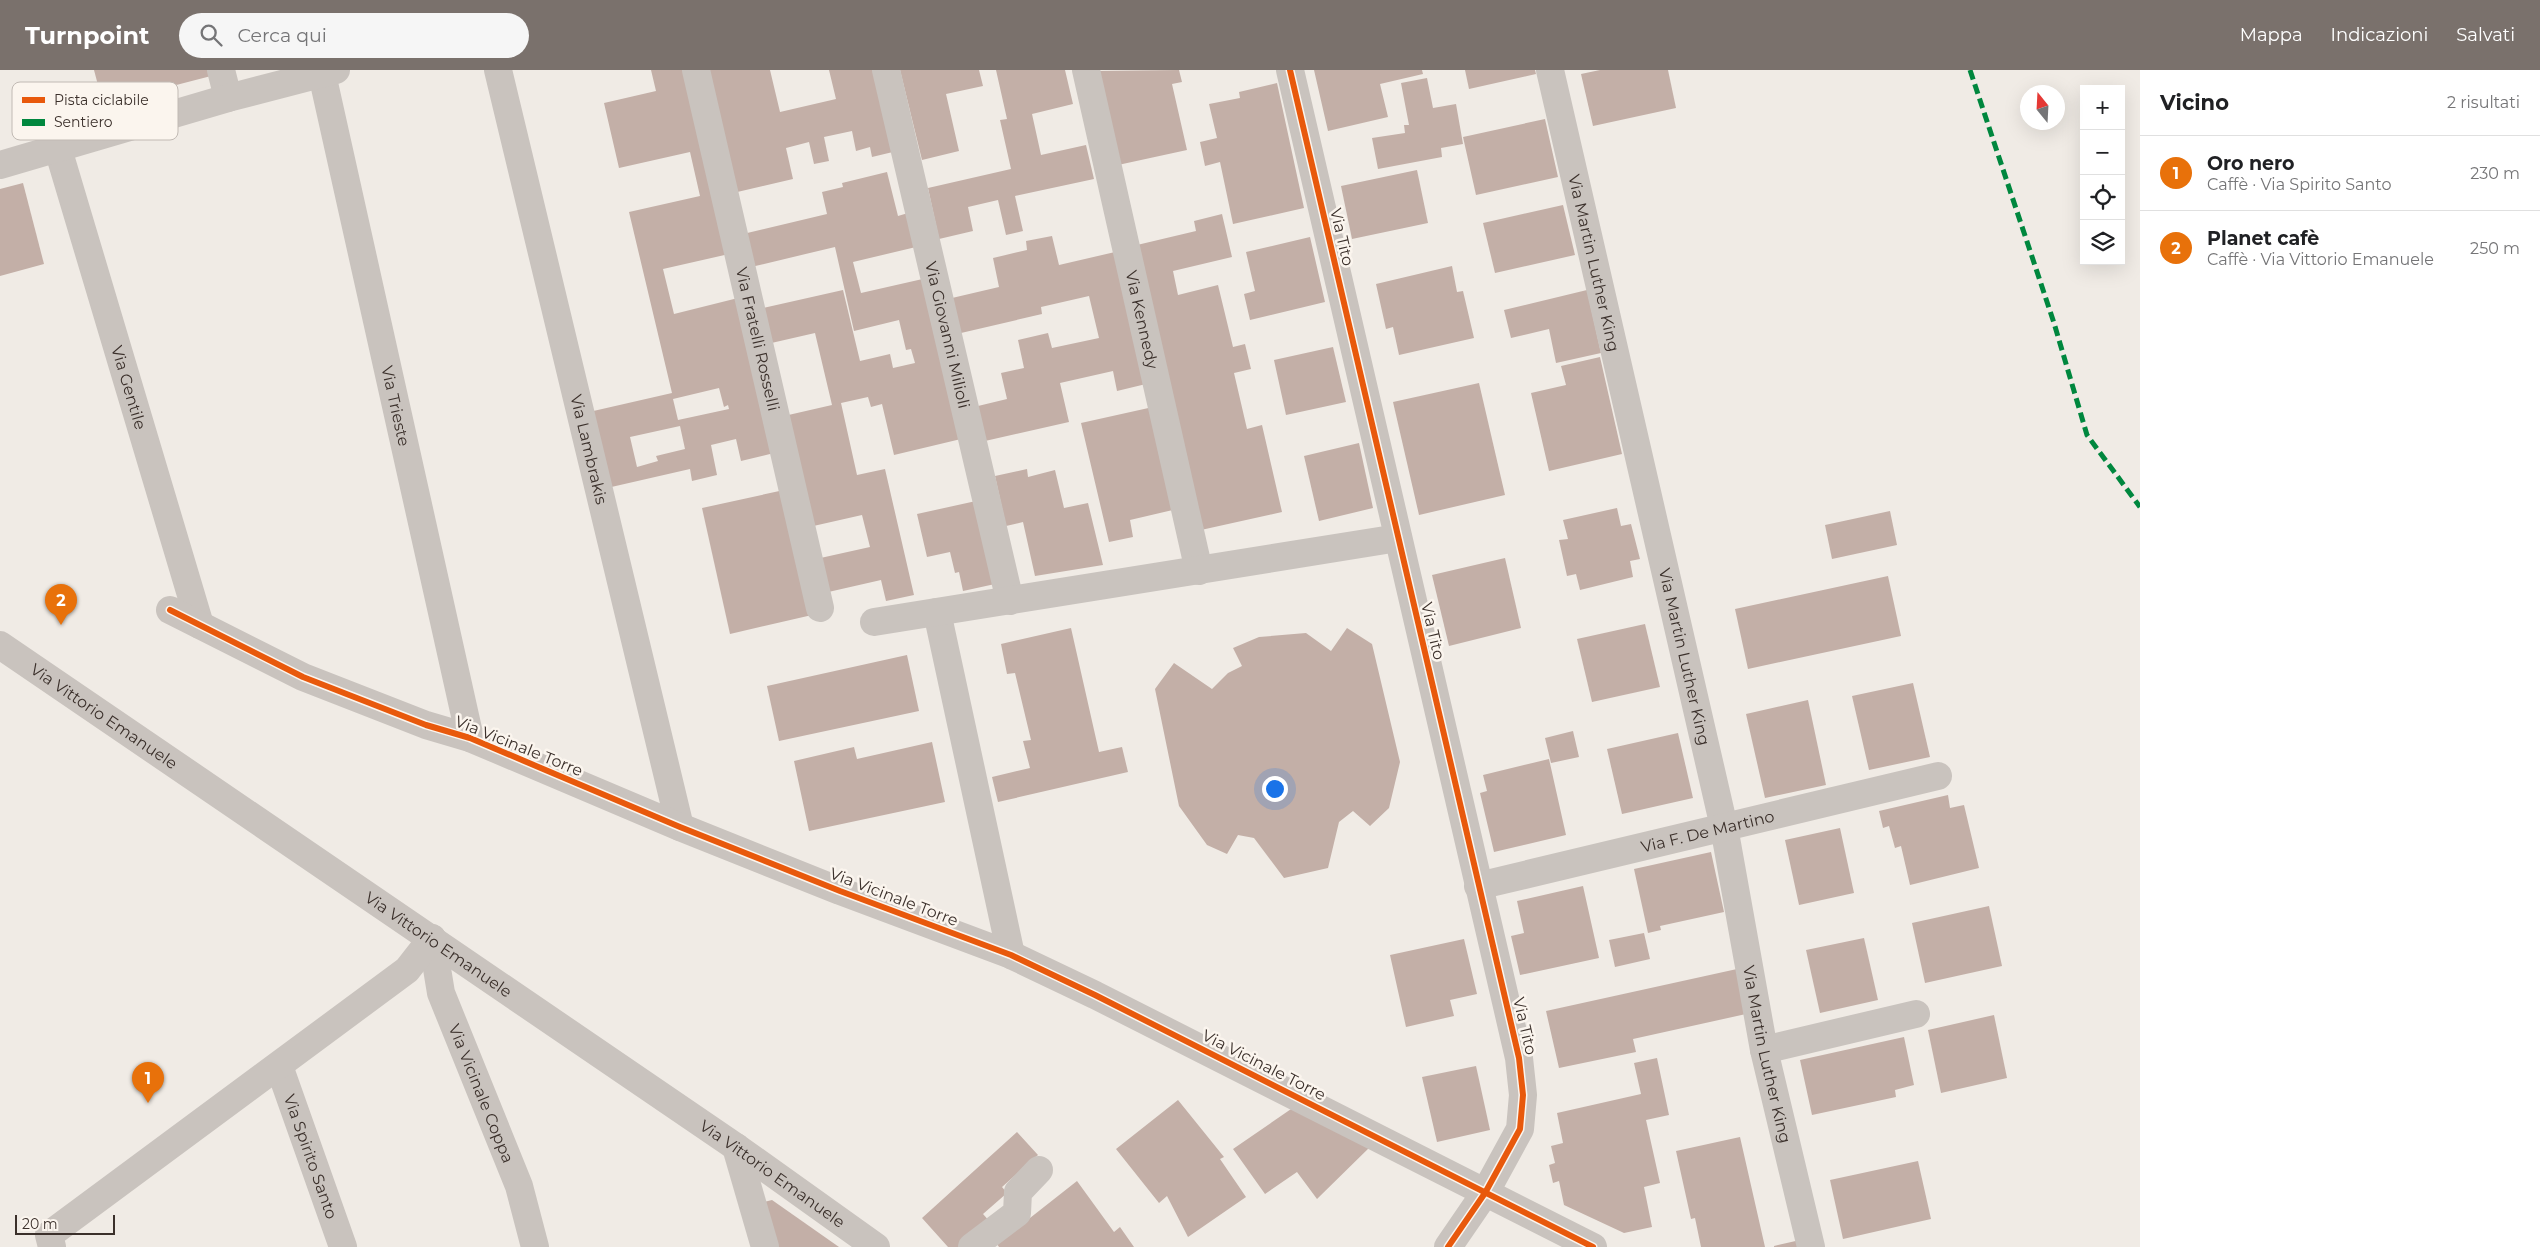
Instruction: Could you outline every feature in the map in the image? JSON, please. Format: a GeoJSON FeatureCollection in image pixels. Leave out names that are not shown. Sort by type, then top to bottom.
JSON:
{"type":"FeatureCollection","features":[{"type":"Feature","properties":{"kind":"street"},"geometry":{"type":"LineString","coordinates":[[221,70],[228,98]]}},
{"type":"Feature","properties":{"kind":"street","name":"Via Lambrakis"},"geometry":{"type":"LineString","coordinates":[[498,70],[680,827]]}},
{"type":"Feature","properties":{"kind":"street","name":"Via Fratelli Rosselli"},"geometry":{"type":"LineString","coordinates":[[696,70],[820,608]]}},
{"type":"Feature","properties":{"kind":"street","name":"Via Giovanni Milioli"},"geometry":{"type":"LineString","coordinates":[[886,70],[1010,601]]}},
{"type":"Feature","properties":{"kind":"street","name":"Via Kennedy"},"geometry":{"type":"LineString","coordinates":[[1086,70],[1199,571]]}},
{"type":"Feature","properties":{"kind":"street","name":"Via Tito"},"geometry":{"type":"LineString","coordinates":[[1290,70],[1519,1058],[1523,1095],[1520,1129],[1485,1193],[1448,1247]]}},
{"type":"Feature","properties":{"kind":"street","name":"Via Martin Luther King"},"geometry":{"type":"LineString","coordinates":[[1550,70],[1724,827],[1764,1050],[1811,1247]]}},
{"type":"Feature","properties":{"kind":"street"},"geometry":{"type":"LineString","coordinates":[[178,113],[329,72]]}},
{"type":"Feature","properties":{"kind":"street","name":"Via Trieste"},"geometry":{"type":"LineString","coordinates":[[329,72],[470,738]]}},
{"type":"Feature","properties":{"kind":"street"},"geometry":{"type":"LineString","coordinates":[[0,165],[88,140]]}},
{"type":"Feature","properties":{"kind":"street","name":"Via Gentile"},"geometry":{"type":"LineString","coordinates":[[58,149],[200,625]]}},
{"type":"Feature","properties":{"kind":"street"},"geometry":{"type":"LineString","coordinates":[[874,622],[1398,538]]}},
{"type":"Feature","properties":{"kind":"street","name":"Via Vicinale Torre"},"geometry":{"type":"LineString","coordinates":[[170,610],[303,677],[426,725],[470,738],[680,827],[840,891],[1011,955],[1095,995],[1593,1247]]}},
{"type":"Feature","properties":{"kind":"street"},"geometry":{"type":"LineString","coordinates":[[936,612],[1011,955]]}},
{"type":"Feature","properties":{"kind":"street","name":"Via Vittorio Emanuele"},"geometry":{"type":"LineString","coordinates":[[0,645],[432,938],[736,1147],[876,1247]]}},
{"type":"Feature","properties":{"kind":"street","name":"Via F. De Martino"},"geometry":{"type":"LineString","coordinates":[[1478,886],[1938,776]]}},
{"type":"Feature","properties":{"kind":"street"},"geometry":{"type":"LineString","coordinates":[[52,1247],[48,1235],[407,970],[432,938]]}},
{"type":"Feature","properties":{"kind":"street","name":"Via Vicinale Coppa"},"geometry":{"type":"LineString","coordinates":[[432,938],[441,993],[519,1186],[535,1247]]}},
{"type":"Feature","properties":{"kind":"street"},"geometry":{"type":"LineString","coordinates":[[1764,1050],[1916,1014]]}},
{"type":"Feature","properties":{"kind":"street","name":"Via Spirito Santo"},"geometry":{"type":"LineString","coordinates":[[279,1066],[343,1247]]}},
{"type":"Feature","properties":{"kind":"street"},"geometry":{"type":"LineString","coordinates":[[736,1147],[765,1247]]}},
{"type":"Feature","properties":{"kind":"street"},"geometry":{"type":"LineString","coordinates":[[972,1247],[1017,1212],[1018,1192],[1039,1170]]}},
{"type":"Feature","properties":{"kind":"building"},"geometry":{"type":"Polygon","coordinates":[[[94,70],[209,70],[211,76],[178,85],[178,82],[97,82],[94,70]]]}},
{"type":"Feature","properties":{"kind":"building"},"geometry":{"type":"Polygon","coordinates":[[[651,70],[687,70],[729,254],[663,269],[674,314],[738,298],[774,453],[741,461],[736,439],[711,445],[717,475],[692,481],[690,469],[607,488],[589,412],[672,393],[629,212],[700,196],[690,152],[619,168],[604,103],[656,91],[651,70]],[[719,388],[673,399],[678,420],[729,409],[728,405],[724,407],[719,388]],[[680,426],[630,437],[637,467],[658,461],[656,456],[685,449],[680,426]]]}},
{"type":"Feature","properties":{"kind":"building"},"geometry":{"type":"Polygon","coordinates":[[[704,70],[770,70],[780,112],[836,99],[829,70],[876,70],[897,151],[872,157],[870,147],[856,151],[852,131],[824,137],[829,161],[814,164],[809,142],[786,148],[793,179],[733,193],[704,70]]]}},
{"type":"Feature","properties":{"kind":"building"},"geometry":{"type":"Polygon","coordinates":[[[900,70],[979,70],[983,86],[946,94],[959,151],[922,160],[900,70]]]}},
{"type":"Feature","properties":{"kind":"building"},"geometry":{"type":"Polygon","coordinates":[[[996,70],[1065,70],[1073,104],[1032,114],[1041,155],[1086,145],[1094,179],[1015,196],[1023,231],[1006,235],[998,200],[968,207],[973,231],[939,239],[928,188],[1011,169],[1000,120],[1007,119],[996,70]]]}},
{"type":"Feature","properties":{"kind":"building"},"geometry":{"type":"Polygon","coordinates":[[[1179,70],[1182,82],[1172,84],[1187,150],[1118,165],[1097,71],[1179,70]]]}},
{"type":"Feature","properties":{"kind":"building"},"geometry":{"type":"Polygon","coordinates":[[[1314,70],[1422,70],[1423,74],[1380,84],[1388,117],[1328,131],[1314,70]]]}},
{"type":"Feature","properties":{"kind":"building"},"geometry":{"type":"Polygon","coordinates":[[[1465,70],[1535,70],[1536,74],[1469,89],[1465,70]]]}},
{"type":"Feature","properties":{"kind":"building"},"geometry":{"type":"Polygon","coordinates":[[[1600,70],[1668,70],[1676,108],[1593,126],[1581,74],[1600,70]]]}},
{"type":"Feature","properties":{"kind":"building"},"geometry":{"type":"Polygon","coordinates":[[[1427,78],[1433,108],[1456,104],[1463,144],[1441,148],[1442,157],[1378,169],[1372,138],[1405,133],[1404,125],[1409,125],[1401,83],[1427,78]]]}},
{"type":"Feature","properties":{"kind":"building"},"geometry":{"type":"Polygon","coordinates":[[[1277,83],[1304,208],[1233,224],[1220,162],[1205,166],[1200,142],[1217,138],[1209,104],[1240,98],[1239,92],[1277,83]]]}},
{"type":"Feature","properties":{"kind":"building"},"geometry":{"type":"Polygon","coordinates":[[[1545,119],[1558,177],[1476,195],[1463,137],[1545,119]]]}},
{"type":"Feature","properties":{"kind":"building"},"geometry":{"type":"Polygon","coordinates":[[[1417,170],[1428,223],[1352,239],[1341,186],[1417,170]]]}},
{"type":"Feature","properties":{"kind":"building"},"geometry":{"type":"Polygon","coordinates":[[[887,172],[898,216],[908,213],[916,247],[853,262],[861,293],[927,278],[961,439],[894,455],[882,404],[871,407],[868,397],[841,403],[857,475],[885,469],[914,595],[886,601],[881,580],[824,593],[816,559],[870,547],[862,515],[809,527],[784,416],[832,405],[815,333],[767,344],[759,309],[843,290],[860,361],[890,354],[893,368],[915,363],[911,349],[906,350],[899,320],[854,331],[835,247],[751,267],[743,234],[827,214],[822,192],[843,187],[842,183],[887,172]]]}},
{"type":"Feature","properties":{"kind":"building"},"geometry":{"type":"Polygon","coordinates":[[[23,183],[44,264],[0,276],[0,189],[23,183]]]}},
{"type":"Feature","properties":{"kind":"building"},"geometry":{"type":"Polygon","coordinates":[[[1563,205],[1575,255],[1495,273],[1483,223],[1563,205]]]}},
{"type":"Feature","properties":{"kind":"building"},"geometry":{"type":"Polygon","coordinates":[[[1222,214],[1232,257],[1173,271],[1178,295],[1218,285],[1233,347],[1245,344],[1251,369],[1234,373],[1247,429],[1262,425],[1282,512],[1201,530],[1137,245],[1196,231],[1194,221],[1222,214]]]}},
{"type":"Feature","properties":{"kind":"building"},"geometry":{"type":"Polygon","coordinates":[[[1052,236],[1059,265],[1115,252],[1146,384],[1117,391],[1113,371],[1060,383],[1069,422],[985,441],[978,406],[1007,399],[1001,373],[1024,368],[1018,340],[1048,333],[1052,348],[1099,338],[1089,296],[1041,307],[1042,314],[961,333],[952,298],[999,287],[993,258],[1027,250],[1026,241],[1052,236]]]}},
{"type":"Feature","properties":{"kind":"building"},"geometry":{"type":"Polygon","coordinates":[[[1310,237],[1325,302],[1250,320],[1244,294],[1255,291],[1246,252],[1310,237]]]}},
{"type":"Feature","properties":{"kind":"building"},"geometry":{"type":"Polygon","coordinates":[[[1452,266],[1457,292],[1463,291],[1474,338],[1399,355],[1393,327],[1386,329],[1376,284],[1452,266]]]}},
{"type":"Feature","properties":{"kind":"building"},"geometry":{"type":"Polygon","coordinates":[[[1587,290],[1601,353],[1556,363],[1549,329],[1511,338],[1504,310],[1587,290]]]}},
{"type":"Feature","properties":{"kind":"building"},"geometry":{"type":"Polygon","coordinates":[[[1333,347],[1346,402],[1286,415],[1274,360],[1333,347]]]}},
{"type":"Feature","properties":{"kind":"building"},"geometry":{"type":"Polygon","coordinates":[[[1600,357],[1622,454],[1549,471],[1531,393],[1566,385],[1561,366],[1600,357]]]}},
{"type":"Feature","properties":{"kind":"building"},"geometry":{"type":"Polygon","coordinates":[[[1479,383],[1505,495],[1419,515],[1393,402],[1479,383]]]}},
{"type":"Feature","properties":{"kind":"building"},"geometry":{"type":"Polygon","coordinates":[[[1153,407],[1177,509],[1130,520],[1133,537],[1109,542],[1081,423],[1153,407]]]}},
{"type":"Feature","properties":{"kind":"building"},"geometry":{"type":"Polygon","coordinates":[[[1359,443],[1373,508],[1319,521],[1304,456],[1359,443]]]}},
{"type":"Feature","properties":{"kind":"building"},"geometry":{"type":"Polygon","coordinates":[[[1027,469],[1028,477],[1055,470],[1064,508],[1088,503],[1103,565],[1035,576],[1023,522],[1006,526],[995,476],[1027,469]]]}},
{"type":"Feature","properties":{"kind":"building"},"geometry":{"type":"Polygon","coordinates":[[[784,490],[812,615],[730,634],[702,508],[784,490]]]}},
{"type":"Feature","properties":{"kind":"building"},"geometry":{"type":"Polygon","coordinates":[[[976,501],[995,584],[963,591],[959,572],[955,573],[950,552],[927,557],[917,514],[976,501]]]}},
{"type":"Feature","properties":{"kind":"building"},"geometry":{"type":"Polygon","coordinates":[[[1617,508],[1621,526],[1631,524],[1640,559],[1630,561],[1633,577],[1580,590],[1576,574],[1567,576],[1559,540],[1568,539],[1563,520],[1617,508]]]}},
{"type":"Feature","properties":{"kind":"building"},"geometry":{"type":"Polygon","coordinates":[[[1890,511],[1897,545],[1832,559],[1825,525],[1890,511]]]}},
{"type":"Feature","properties":{"kind":"building"},"geometry":{"type":"Polygon","coordinates":[[[1505,558],[1521,628],[1449,646],[1432,575],[1505,558]]]}},
{"type":"Feature","properties":{"kind":"building"},"geometry":{"type":"Polygon","coordinates":[[[1888,576],[1901,636],[1748,669],[1735,609],[1888,576]]]}},
{"type":"Feature","properties":{"kind":"building"},"geometry":{"type":"Polygon","coordinates":[[[1645,624],[1660,687],[1592,702],[1577,639],[1645,624]]]}},
{"type":"Feature","properties":{"kind":"building"},"geometry":{"type":"Polygon","coordinates":[[[1071,628],[1099,752],[1122,747],[1128,772],[998,802],[992,777],[1030,768],[1023,741],[1031,740],[1015,673],[1007,674],[1001,644],[1071,628]]]}},
{"type":"Feature","properties":{"kind":"building"},"geometry":{"type":"Polygon","coordinates":[[[1347,628],[1372,644],[1400,762],[1389,808],[1370,826],[1353,811],[1339,822],[1328,868],[1284,878],[1254,838],[1238,835],[1227,854],[1207,845],[1179,806],[1155,689],[1174,663],[1212,689],[1228,673],[1242,666],[1233,648],[1259,637],[1306,633],[1331,651],[1347,628]]]}},
{"type":"Feature","properties":{"kind":"building"},"geometry":{"type":"Polygon","coordinates":[[[907,655],[919,711],[779,741],[767,686],[907,655]]]}},
{"type":"Feature","properties":{"kind":"building"},"geometry":{"type":"Polygon","coordinates":[[[1913,683],[1930,757],[1869,770],[1852,696],[1913,683]]]}},
{"type":"Feature","properties":{"kind":"building"},"geometry":{"type":"Polygon","coordinates":[[[1808,700],[1826,785],[1765,798],[1746,714],[1808,700]]]}},
{"type":"Feature","properties":{"kind":"building"},"geometry":{"type":"Polygon","coordinates":[[[1573,731],[1579,757],[1551,763],[1545,738],[1573,731]]]}},
{"type":"Feature","properties":{"kind":"building"},"geometry":{"type":"Polygon","coordinates":[[[1678,733],[1693,798],[1622,814],[1607,749],[1678,733]]]}},
{"type":"Feature","properties":{"kind":"building"},"geometry":{"type":"Polygon","coordinates":[[[932,742],[945,802],[809,831],[794,761],[854,747],[857,759],[932,742]]]}},
{"type":"Feature","properties":{"kind":"building"},"geometry":{"type":"Polygon","coordinates":[[[1549,759],[1566,835],[1494,852],[1480,793],[1487,791],[1483,775],[1549,759]]]}},
{"type":"Feature","properties":{"kind":"building"},"geometry":{"type":"Polygon","coordinates":[[[1948,795],[1950,808],[1964,805],[1979,868],[1910,885],[1901,846],[1895,848],[1889,826],[1883,828],[1879,811],[1948,795]]]}},
{"type":"Feature","properties":{"kind":"building"},"geometry":{"type":"Polygon","coordinates":[[[1840,828],[1854,893],[1799,905],[1785,840],[1840,828]]]}},
{"type":"Feature","properties":{"kind":"building"},"geometry":{"type":"Polygon","coordinates":[[[1711,852],[1724,912],[1660,926],[1661,930],[1648,933],[1634,869],[1711,852]]]}},
{"type":"Feature","properties":{"kind":"building"},"geometry":{"type":"Polygon","coordinates":[[[1583,886],[1599,958],[1520,975],[1511,936],[1524,933],[1517,901],[1583,886]]]}},
{"type":"Feature","properties":{"kind":"building"},"geometry":{"type":"Polygon","coordinates":[[[1989,906],[2002,966],[1925,983],[1912,923],[1989,906]]]}},
{"type":"Feature","properties":{"kind":"building"},"geometry":{"type":"Polygon","coordinates":[[[1644,933],[1650,959],[1615,967],[1609,940],[1644,933]]]}},
{"type":"Feature","properties":{"kind":"building"},"geometry":{"type":"Polygon","coordinates":[[[1864,938],[1878,1000],[1820,1013],[1806,950],[1864,938]]]}},
{"type":"Feature","properties":{"kind":"building"},"geometry":{"type":"Polygon","coordinates":[[[1464,939],[1477,994],[1450,1000],[1454,1016],[1406,1027],[1390,955],[1464,939]]]}},
{"type":"Feature","properties":{"kind":"building"},"geometry":{"type":"Polygon","coordinates":[[[1737,969],[1746,1014],[1633,1039],[1636,1052],[1559,1068],[1546,1011],[1737,969]]]}},
{"type":"Feature","properties":{"kind":"building"},"geometry":{"type":"Polygon","coordinates":[[[1994,1015],[2007,1078],[1941,1093],[1928,1030],[1994,1015]]]}},
{"type":"Feature","properties":{"kind":"building"},"geometry":{"type":"Polygon","coordinates":[[[1904,1037],[1914,1085],[1895,1090],[1896,1097],[1812,1115],[1800,1060],[1904,1037]]]}},
{"type":"Feature","properties":{"kind":"building"},"geometry":{"type":"Polygon","coordinates":[[[1657,1058],[1669,1115],[1646,1120],[1660,1183],[1644,1187],[1652,1227],[1624,1233],[1564,1205],[1559,1181],[1553,1183],[1549,1165],[1555,1163],[1551,1146],[1563,1143],[1557,1113],[1641,1094],[1634,1063],[1657,1058]]]}},
{"type":"Feature","properties":{"kind":"building"},"geometry":{"type":"Polygon","coordinates":[[[1476,1066],[1490,1130],[1437,1142],[1422,1077],[1476,1066]]]}},
{"type":"Feature","properties":{"kind":"building"},"geometry":{"type":"Polygon","coordinates":[[[1178,1100],[1224,1157],[1220,1159],[1246,1197],[1188,1237],[1167,1196],[1159,1203],[1116,1149],[1178,1100]]]}},
{"type":"Feature","properties":{"kind":"building"},"geometry":{"type":"Polygon","coordinates":[[[1294,1107],[1372,1145],[1317,1199],[1297,1172],[1265,1194],[1233,1149],[1294,1107]]]}},
{"type":"Feature","properties":{"kind":"building"},"geometry":{"type":"Polygon","coordinates":[[[1017,1132],[1038,1155],[1002,1187],[1007,1193],[983,1214],[991,1223],[963,1247],[948,1247],[922,1218],[1017,1132]]]}},
{"type":"Feature","properties":{"kind":"building"},"geometry":{"type":"Polygon","coordinates":[[[1740,1137],[1765,1247],[1701,1247],[1695,1218],[1691,1219],[1676,1151],[1740,1137]]]}},
{"type":"Feature","properties":{"kind":"building"},"geometry":{"type":"Polygon","coordinates":[[[1918,1161],[1931,1219],[1843,1239],[1830,1180],[1918,1161]]]}},
{"type":"Feature","properties":{"kind":"building"},"geometry":{"type":"Polygon","coordinates":[[[1077,1181],[1114,1232],[1120,1227],[1134,1247],[999,1247],[997,1244],[1077,1181]]]}},
{"type":"Feature","properties":{"kind":"building"},"geometry":{"type":"Polygon","coordinates":[[[772,1200],[839,1247],[775,1247],[764,1202],[772,1200]]]}},
{"type":"Feature","properties":{"kind":"building"},"geometry":{"type":"Polygon","coordinates":[[[1800,1240],[1802,1247],[1774,1247],[1774,1246],[1800,1240]]]}},
{"type":"Feature","properties":{"kind":"marked path"},"geometry":{"type":"LineString","coordinates":[[1970,70],[2054,323],[2087,435],[2140,507]]}},
{"type":"Feature","properties":{"kind":"cycle path"},"geometry":{"type":"LineString","coordinates":[[1290,70],[1519,1058],[1523,1095],[1520,1129],[1485,1193],[1448,1247]]}},
{"type":"Feature","properties":{"kind":"cycle path"},"geometry":{"type":"LineString","coordinates":[[170,610],[303,677],[426,725],[470,738],[680,827],[840,891],[1011,955],[1095,995],[1593,1247]]}},
{"type":"Feature","properties":{"kind":"place","name":"Planet cafè"},"geometry":{"type":"Point","coordinates":[61,625]}},
{"type":"Feature","properties":{"kind":"place","name":"Oro nero"},"geometry":{"type":"Point","coordinates":[148,1103]}}]}
